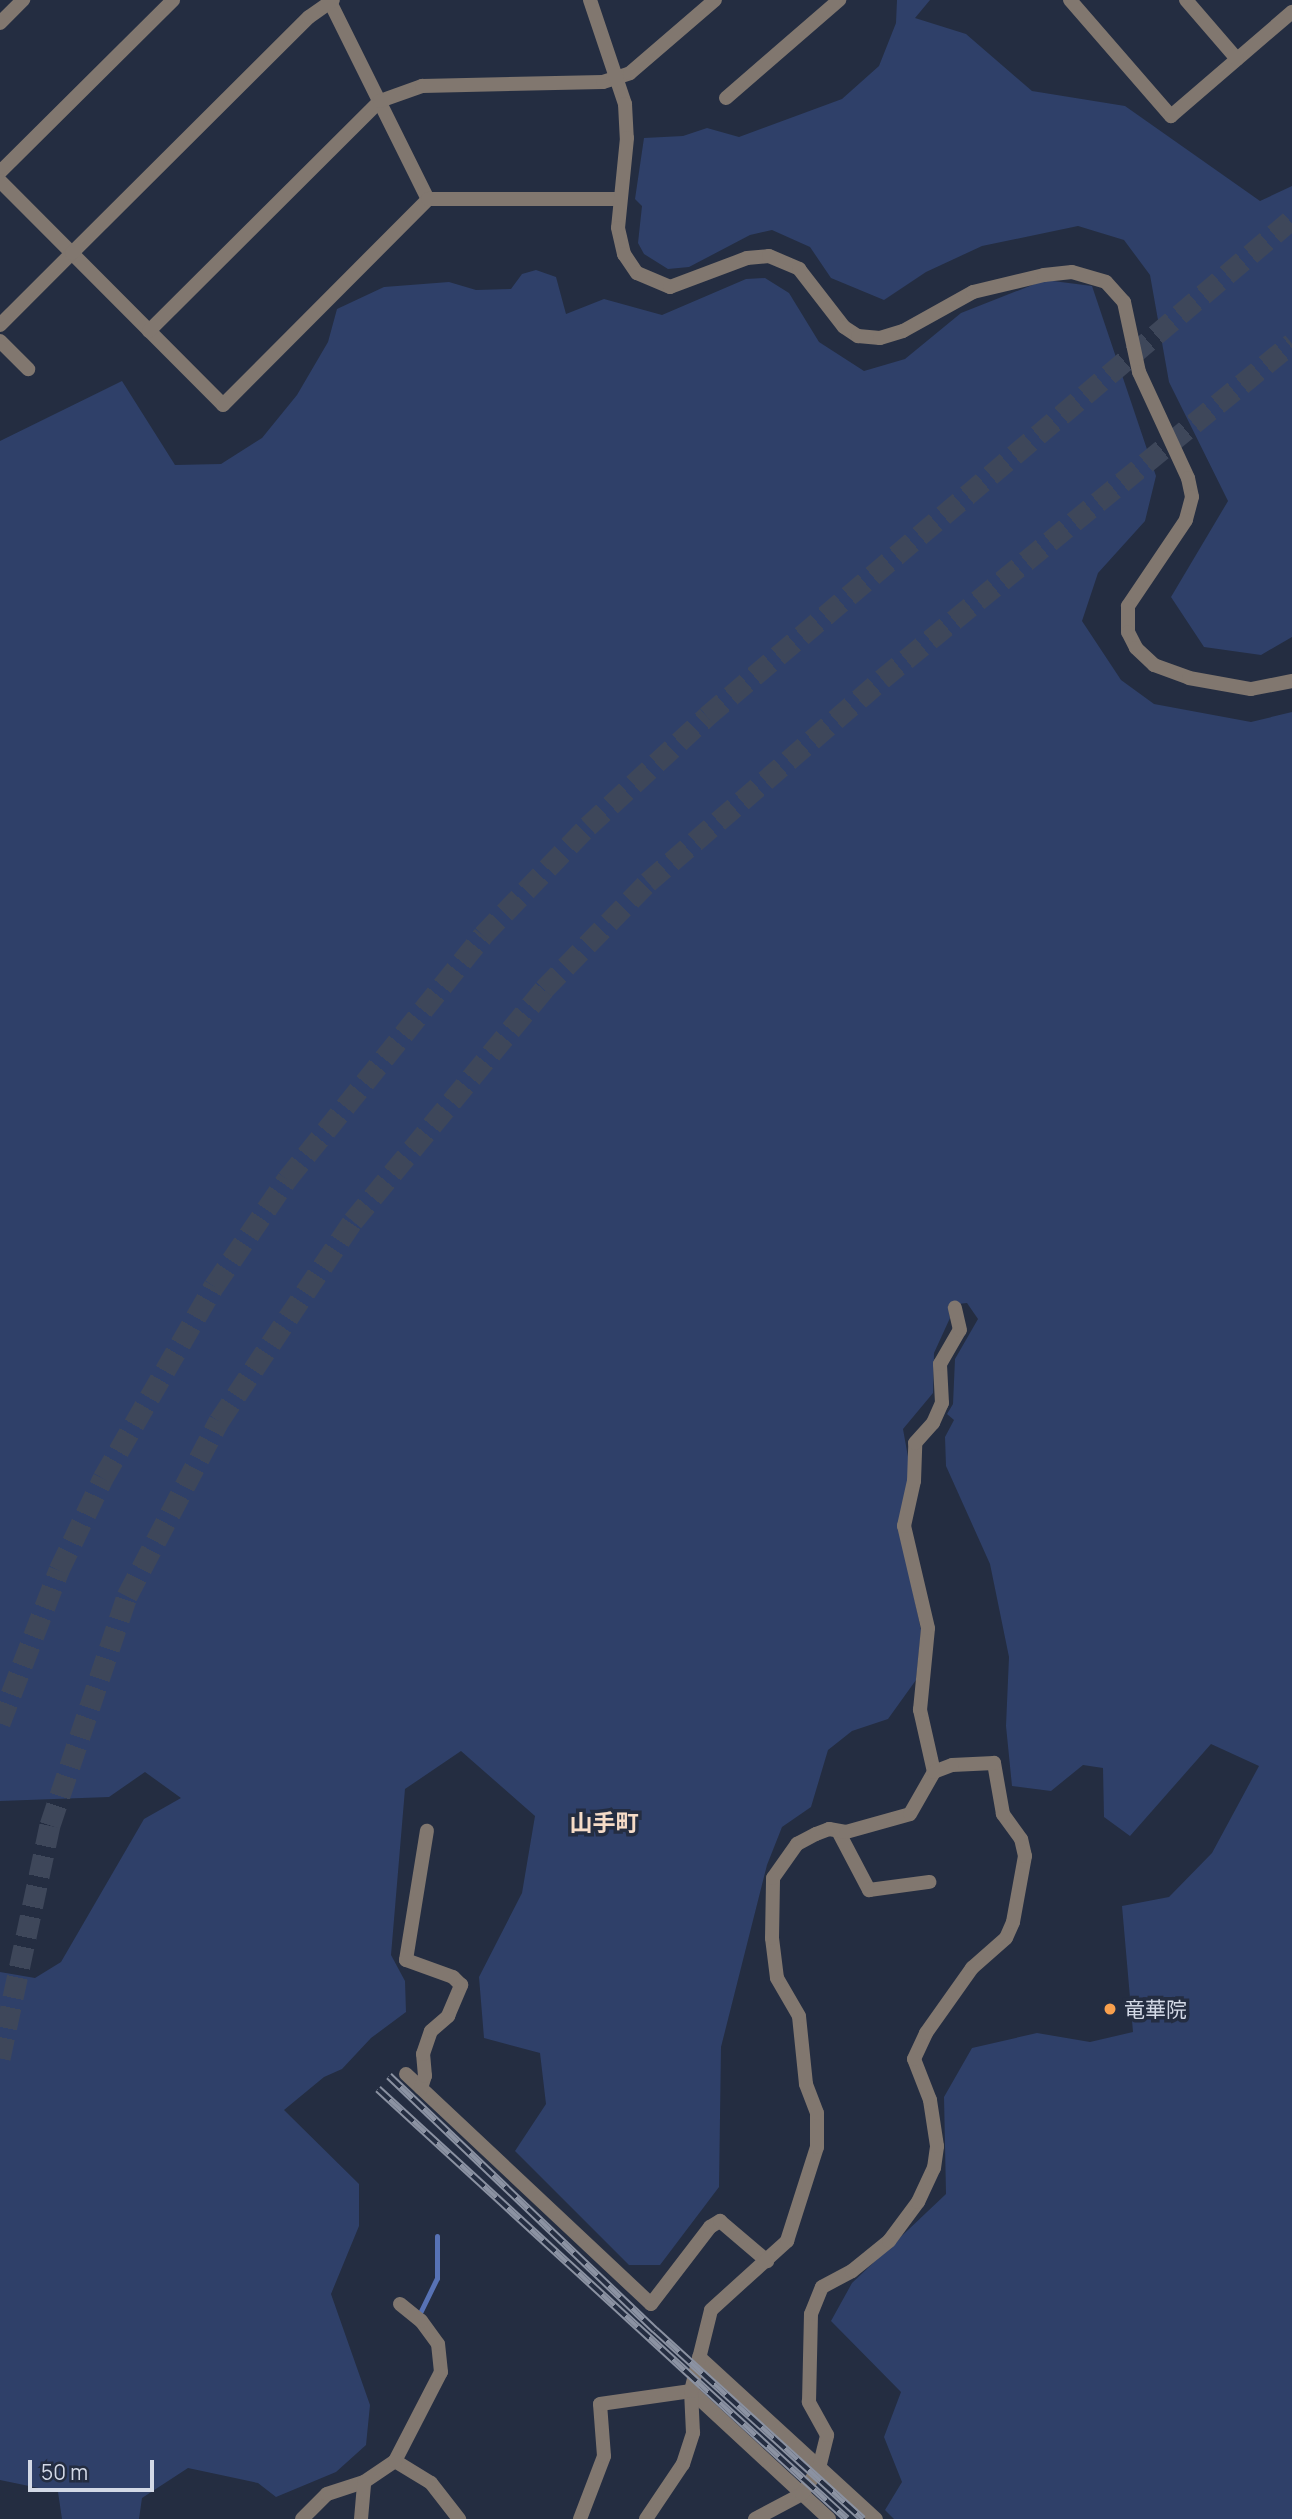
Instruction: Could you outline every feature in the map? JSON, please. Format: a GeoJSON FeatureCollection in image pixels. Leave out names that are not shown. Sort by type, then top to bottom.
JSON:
{"type":"FeatureCollection","features":[{"type":"Feature","properties":{"kind":"street"},"geometry":{"type":"LineString","coordinates":[[0,23],[23,0]]}},
{"type":"Feature","properties":{"kind":"street"},"geometry":{"type":"LineString","coordinates":[[0,172],[173,0]]}},
{"type":"Feature","properties":{"kind":"street"},"geometry":{"type":"LineString","coordinates":[[0,325],[331,0],[428,199]]}},
{"type":"Feature","properties":{"kind":"street"},"geometry":{"type":"LineString","coordinates":[[590,0],[618,77],[627,122],[620,199],[622,246],[643,278],[670,287],[747,258],[778,258],[799,270],[844,327],[858,336],[880,338],[903,331],[973,292],[1044,275],[1072,272],[1106,282],[1124,302],[1139,372],[1188,478],[1192,497],[1186,520],[1128,606],[1128,632],[1136,649],[1154,665],[1189,678],[1251,689],[1292,681]]}},
{"type":"Feature","properties":{"kind":"street"},"geometry":{"type":"LineString","coordinates":[[149,331],[380,101],[422,86],[603,82],[630,73],[715,0]]}},
{"type":"Feature","properties":{"kind":"street"},"geometry":{"type":"LineString","coordinates":[[726,98],[839,0]]}},
{"type":"Feature","properties":{"kind":"street"},"geometry":{"type":"LineString","coordinates":[[1070,0],[1171,116],[1292,12]]}},
{"type":"Feature","properties":{"kind":"street"},"geometry":{"type":"LineString","coordinates":[[1186,0],[1237,59]]}},
{"type":"Feature","properties":{"kind":"street"},"geometry":{"type":"LineString","coordinates":[[0,181],[223,405],[428,199],[620,199]]}},
{"type":"Feature","properties":{"kind":"street"},"geometry":{"type":"LineString","coordinates":[[0,341],[28,369]]}},
{"type":"Feature","properties":{"kind":"street"},"geometry":{"type":"LineString","coordinates":[[646,2519],[683,2465],[693,2433],[691,2391],[711,2310],[787,2241],[817,2147],[817,2113],[806,2084],[799,2017],[777,1978],[772,1938],[773,1878],[797,1844],[829,1829],[838,1830],[910,1814],[933,1772],[920,1710],[928,1628],[904,1526],[914,1481],[915,1443],[933,1423],[942,1403],[940,1364],[960,1330],[956,1308]]}},
{"type":"Feature","properties":{"kind":"street"},"geometry":{"type":"LineString","coordinates":[[755,2519],[802,2494],[819,2468],[827,2435],[809,2402],[810,2314],[822,2287],[852,2271],[889,2241],[918,2202],[934,2168],[937,2146],[930,2100],[914,2059],[926,2033],[972,1968],[1006,1938],[1025,1856],[1021,1839],[1003,1814],[993,1763],[952,1765],[933,1772]]}},
{"type":"Feature","properties":{"kind":"street"},"geometry":{"type":"LineString","coordinates":[[838,1830],[869,1890],[929,1882]]}},
{"type":"Feature","properties":{"kind":"street"},"geometry":{"type":"LineString","coordinates":[[421,2088],[425,2076],[422,2054],[431,2031],[448,2016],[461,1985],[453,1977],[406,1960],[427,1831]]}},
{"type":"Feature","properties":{"kind":"street"},"geometry":{"type":"LineString","coordinates":[[406,2074],[651,2304],[709,2227],[720,2221],[767,2261]]}},
{"type":"Feature","properties":{"kind":"street"},"geometry":{"type":"LineString","coordinates":[[302,2519],[327,2494],[365,2482],[396,2461],[441,2372],[438,2344],[421,2321],[401,2304]]}},
{"type":"Feature","properties":{"kind":"street"},"geometry":{"type":"LineString","coordinates":[[699,2357],[876,2519]]}},
{"type":"Feature","properties":{"kind":"street"},"geometry":{"type":"LineString","coordinates":[[691,2391],[829,2519]]}},
{"type":"Feature","properties":{"kind":"street"},"geometry":{"type":"LineString","coordinates":[[580,2519],[604,2456],[600,2404],[691,2391]]}},
{"type":"Feature","properties":{"kind":"street"},"geometry":{"type":"LineString","coordinates":[[396,2461],[431,2483],[459,2519]]}},
{"type":"Feature","properties":{"kind":"street"},"geometry":{"type":"LineString","coordinates":[[361,2519],[365,2482]]}},
{"type":"Feature","properties":{"kind":"shaded area"},"geometry":{"type":"Polygon","coordinates":[[[897,0],[930,0],[915,18],[966,34],[1032,91],[1125,106],[1260,201],[1292,186],[1292,637],[1261,655],[1204,647],[1171,597],[1228,501],[1169,382],[1150,275],[1124,240],[1078,226],[982,246],[926,272],[884,300],[831,278],[810,247],[772,230],[750,235],[689,267],[668,269],[644,254],[638,243],[642,206],[635,199],[644,138],[683,136],[707,128],[739,137],[842,99],[879,66],[896,23],[897,0]]]}},
{"type":"Feature","properties":{"kind":"shaded area"},"geometry":{"type":"Polygon","coordinates":[[[536,270],[556,277],[566,314],[604,299],[662,315],[746,279],[765,278],[789,293],[819,342],[864,371],[905,359],[961,313],[1045,280],[1092,286],[1156,476],[1145,521],[1098,573],[1082,621],[1121,680],[1154,704],[1251,722],[1292,712],[1292,2519],[894,2519],[885,2510],[902,2482],[884,2437],[901,2392],[831,2321],[852,2283],[946,2194],[944,2097],[972,2048],[1037,2033],[1090,2042],[1133,2032],[1122,1906],[1169,1897],[1212,1853],[1259,1766],[1211,1744],[1130,1836],[1104,1817],[1103,1768],[1083,1765],[1051,1791],[1012,1786],[1006,1726],[1009,1657],[990,1564],[946,1466],[945,1437],[954,1420],[947,1414],[953,1404],[955,1359],[978,1319],[967,1303],[948,1305],[950,1318],[934,1353],[933,1393],[903,1429],[910,1468],[900,1530],[921,1630],[916,1680],[888,1719],[852,1731],[828,1750],[811,1807],[782,1827],[767,1865],[721,2047],[719,2187],[660,2265],[629,2265],[515,2151],[546,2104],[540,2053],[484,2038],[479,1977],[522,1893],[535,1816],[461,1751],[405,1789],[391,1955],[405,1981],[406,2012],[371,2038],[342,2069],[324,2077],[284,2110],[359,2184],[359,2226],[331,2294],[370,2405],[366,2445],[336,2472],[276,2497],[258,2483],[188,2468],[142,2498],[139,2519],[62,2519],[58,2492],[0,2480],[0,1972],[35,1978],[61,1962],[144,1819],[181,1798],[145,1772],[109,1797],[0,1801],[0,441],[122,381],[175,465],[221,464],[262,438],[297,395],[328,342],[337,309],[384,287],[449,282],[476,290],[511,289],[522,274],[536,270]]]}},
{"type":"Feature","properties":{"kind":"waterway"},"geometry":{"type":"LineString","coordinates":[[419,2315],[437,2278],[437,2236]]}},
{"type":"Feature","properties":{"kind":"tunnel"},"geometry":{"type":"LineString","coordinates":[[0,1723],[59,1570],[103,1478],[214,1286],[287,1179],[483,935],[588,826],[707,716],[1292,219]]}},
{"type":"Feature","properties":{"kind":"tunnel"},"geometry":{"type":"LineString","coordinates":[[0,2058],[50,1825],[127,1596],[219,1421],[353,1221],[544,989],[648,882],[882,679],[1292,343]]}},
{"type":"Feature","properties":{"kind":"railway"},"geometry":{"type":"LineString","coordinates":[[389,2076],[655,2330],[863,2519]]}},
{"type":"Feature","properties":{"kind":"railway"},"geometry":{"type":"LineString","coordinates":[[378,2089],[847,2519]]}},
{"type":"Feature","properties":{"kind":"place","name":"竜華院"},"geometry":{"type":"Point","coordinates":[1110,2009]}},
{"type":"Feature","properties":{"kind":"district","name":"山手町"},"geometry":{"type":"Point","coordinates":[604,1822]}}]}
